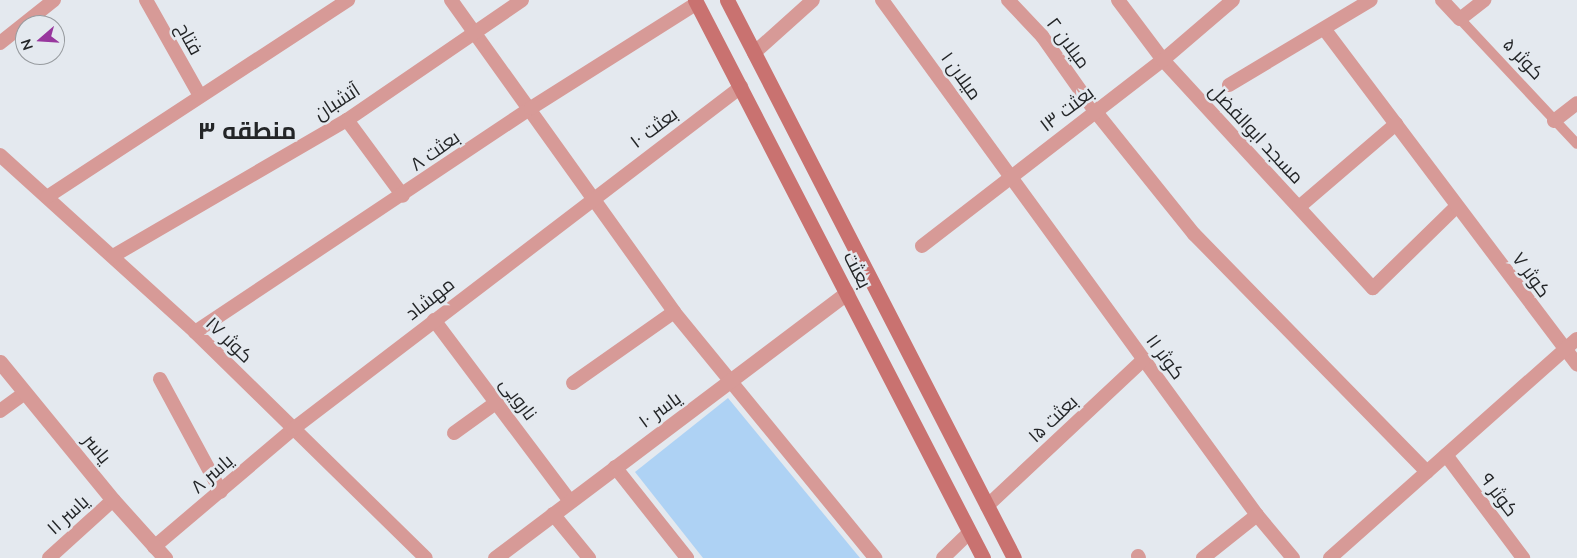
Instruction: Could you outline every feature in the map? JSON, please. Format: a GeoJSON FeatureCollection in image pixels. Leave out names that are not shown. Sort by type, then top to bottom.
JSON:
{"type":"FeatureCollection","features":[{"type":"Feature","properties":{"kind":"main road","name":"بعثت"},"geometry":{"type":"LineString","coordinates":[[727,0],[1014,558]]}},
{"type":"Feature","properties":{"kind":"main road","name":"بعثت"},"geometry":{"type":"LineString","coordinates":[[696,1],[983,558]]}},
{"type":"Feature","properties":{"kind":"street"},"geometry":{"type":"LineString","coordinates":[[0,44],[54,0]]}},
{"type":"Feature","properties":{"kind":"street","name":"فتاح"},"geometry":{"type":"LineString","coordinates":[[146,0],[200,96]]}},
{"type":"Feature","properties":{"kind":"street"},"geometry":{"type":"LineString","coordinates":[[47,197],[348,0]]}},
{"type":"Feature","properties":{"kind":"street"},"geometry":{"type":"LineString","coordinates":[[451,0],[531,108],[591,199],[674,312],[730,383],[875,558]]}},
{"type":"Feature","properties":{"kind":"street","name":"آتشبان"},"geometry":{"type":"LineString","coordinates":[[113,256],[347,120],[522,0]]}},
{"type":"Feature","properties":{"kind":"street"},"geometry":{"type":"LineString","coordinates":[[754,53],[813,0]]}},
{"type":"Feature","properties":{"kind":"street","name":"میلان ۱"},"geometry":{"type":"LineString","coordinates":[[882,0],[1010,175]]}},
{"type":"Feature","properties":{"kind":"street","name":"میلان ۲"},"geometry":{"type":"LineString","coordinates":[[1008,0],[1042,36],[1094,111],[1194,234],[1427,472]]}},
{"type":"Feature","properties":{"kind":"street","name":"مسجد ابوالفضل"},"geometry":{"type":"LineString","coordinates":[[1118,0],[1163,60],[1373,288],[1457,206]]}},
{"type":"Feature","properties":{"kind":"street"},"geometry":{"type":"LineString","coordinates":[[1229,86],[1325,30],[1371,0]]}},
{"type":"Feature","properties":{"kind":"street","name":"کوثر ۵"},"geometry":{"type":"LineString","coordinates":[[1442,0],[1577,144]]}},
{"type":"Feature","properties":{"kind":"street"},"geometry":{"type":"LineString","coordinates":[[1460,20],[1484,0]]}},
{"type":"Feature","properties":{"kind":"street","name":"بعثت ۸"},"geometry":{"type":"LineString","coordinates":[[195,332],[403,196],[531,108],[696,1]]}},
{"type":"Feature","properties":{"kind":"street","name":"بعثت ۱۳"},"geometry":{"type":"LineString","coordinates":[[922,246],[1010,175],[1163,60],[1226,3]]}},
{"type":"Feature","properties":{"kind":"street","name":"کوثر ۷"},"geometry":{"type":"LineString","coordinates":[[1325,30],[1577,365]]}},
{"type":"Feature","properties":{"kind":"street","name":"بعثت ۱۰"},"geometry":{"type":"LineString","coordinates":[[591,199],[741,87]]}},
{"type":"Feature","properties":{"kind":"street"},"geometry":{"type":"LineString","coordinates":[[1554,121],[1577,103]]}},
{"type":"Feature","properties":{"kind":"street"},"geometry":{"type":"LineString","coordinates":[[347,120],[403,196]]}},
{"type":"Feature","properties":{"kind":"street"},"geometry":{"type":"LineString","coordinates":[[1298,207],[1396,124]]}},
{"type":"Feature","properties":{"kind":"street","name":"کوثر ۱۷"},"geometry":{"type":"LineString","coordinates":[[0,155],[195,332],[426,558]]}},
{"type":"Feature","properties":{"kind":"street","name":"کوثر ۱۱"},"geometry":{"type":"LineString","coordinates":[[1010,175],[1257,515],[1293,558]]}},
{"type":"Feature","properties":{"kind":"street","name":"مهشاد"},"geometry":{"type":"LineString","coordinates":[[293,429],[591,199]]}},
{"type":"Feature","properties":{"kind":"street","name":"یاسر ۱۰"},"geometry":{"type":"LineString","coordinates":[[495,558],[730,383],[847,293]]}},
{"type":"Feature","properties":{"kind":"street"},"geometry":{"type":"LineString","coordinates":[[573,383],[674,312]]}},
{"type":"Feature","properties":{"kind":"street","name":"نارویی"},"geometry":{"type":"LineString","coordinates":[[434,320],[570,501]]}},
{"type":"Feature","properties":{"kind":"street"},"geometry":{"type":"LineString","coordinates":[[1330,558],[1577,339]]}},
{"type":"Feature","properties":{"kind":"street","name":"بعثت ۱۵"},"geometry":{"type":"LineString","coordinates":[[987,506],[1144,359]]}},
{"type":"Feature","properties":{"kind":"street","name":"یاسر"},"geometry":{"type":"LineString","coordinates":[[0,362],[113,500],[165,558]]}},
{"type":"Feature","properties":{"kind":"street"},"geometry":{"type":"LineString","coordinates":[[160,379],[221,492]]}},
{"type":"Feature","properties":{"kind":"street"},"geometry":{"type":"LineString","coordinates":[[0,411],[25,393]]}},
{"type":"Feature","properties":{"kind":"street"},"geometry":{"type":"LineString","coordinates":[[454,433],[497,402]]}},
{"type":"Feature","properties":{"kind":"street","name":"یاسر ۸"},"geometry":{"type":"LineString","coordinates":[[154,547],[293,429]]}},
{"type":"Feature","properties":{"kind":"street","name":"کوثر ۹"},"geometry":{"type":"LineString","coordinates":[[1446,455],[1523,558]]}},
{"type":"Feature","properties":{"kind":"street"},"geometry":{"type":"LineString","coordinates":[[615,467],[687,558]]}},
{"type":"Feature","properties":{"kind":"street","name":"یاسر ۱۱"},"geometry":{"type":"LineString","coordinates":[[49,558],[113,500]]}},
{"type":"Feature","properties":{"kind":"street"},"geometry":{"type":"LineString","coordinates":[[553,514],[589,558]]}},
{"type":"Feature","properties":{"kind":"street"},"geometry":{"type":"LineString","coordinates":[[1202,558],[1257,515]]}},
{"type":"Feature","properties":{"kind":"street"},"geometry":{"type":"LineString","coordinates":[[943,558],[970,532]]}},
{"type":"Feature","properties":{"kind":"building"},"geometry":{"type":"Polygon","coordinates":[[[728,398],[860,558],[703,558],[635,472],[728,398]]]}},
{"type":"Feature","properties":{"kind":"district","name":"منطقه ۳"},"geometry":{"type":"Point","coordinates":[247,131]}}]}
